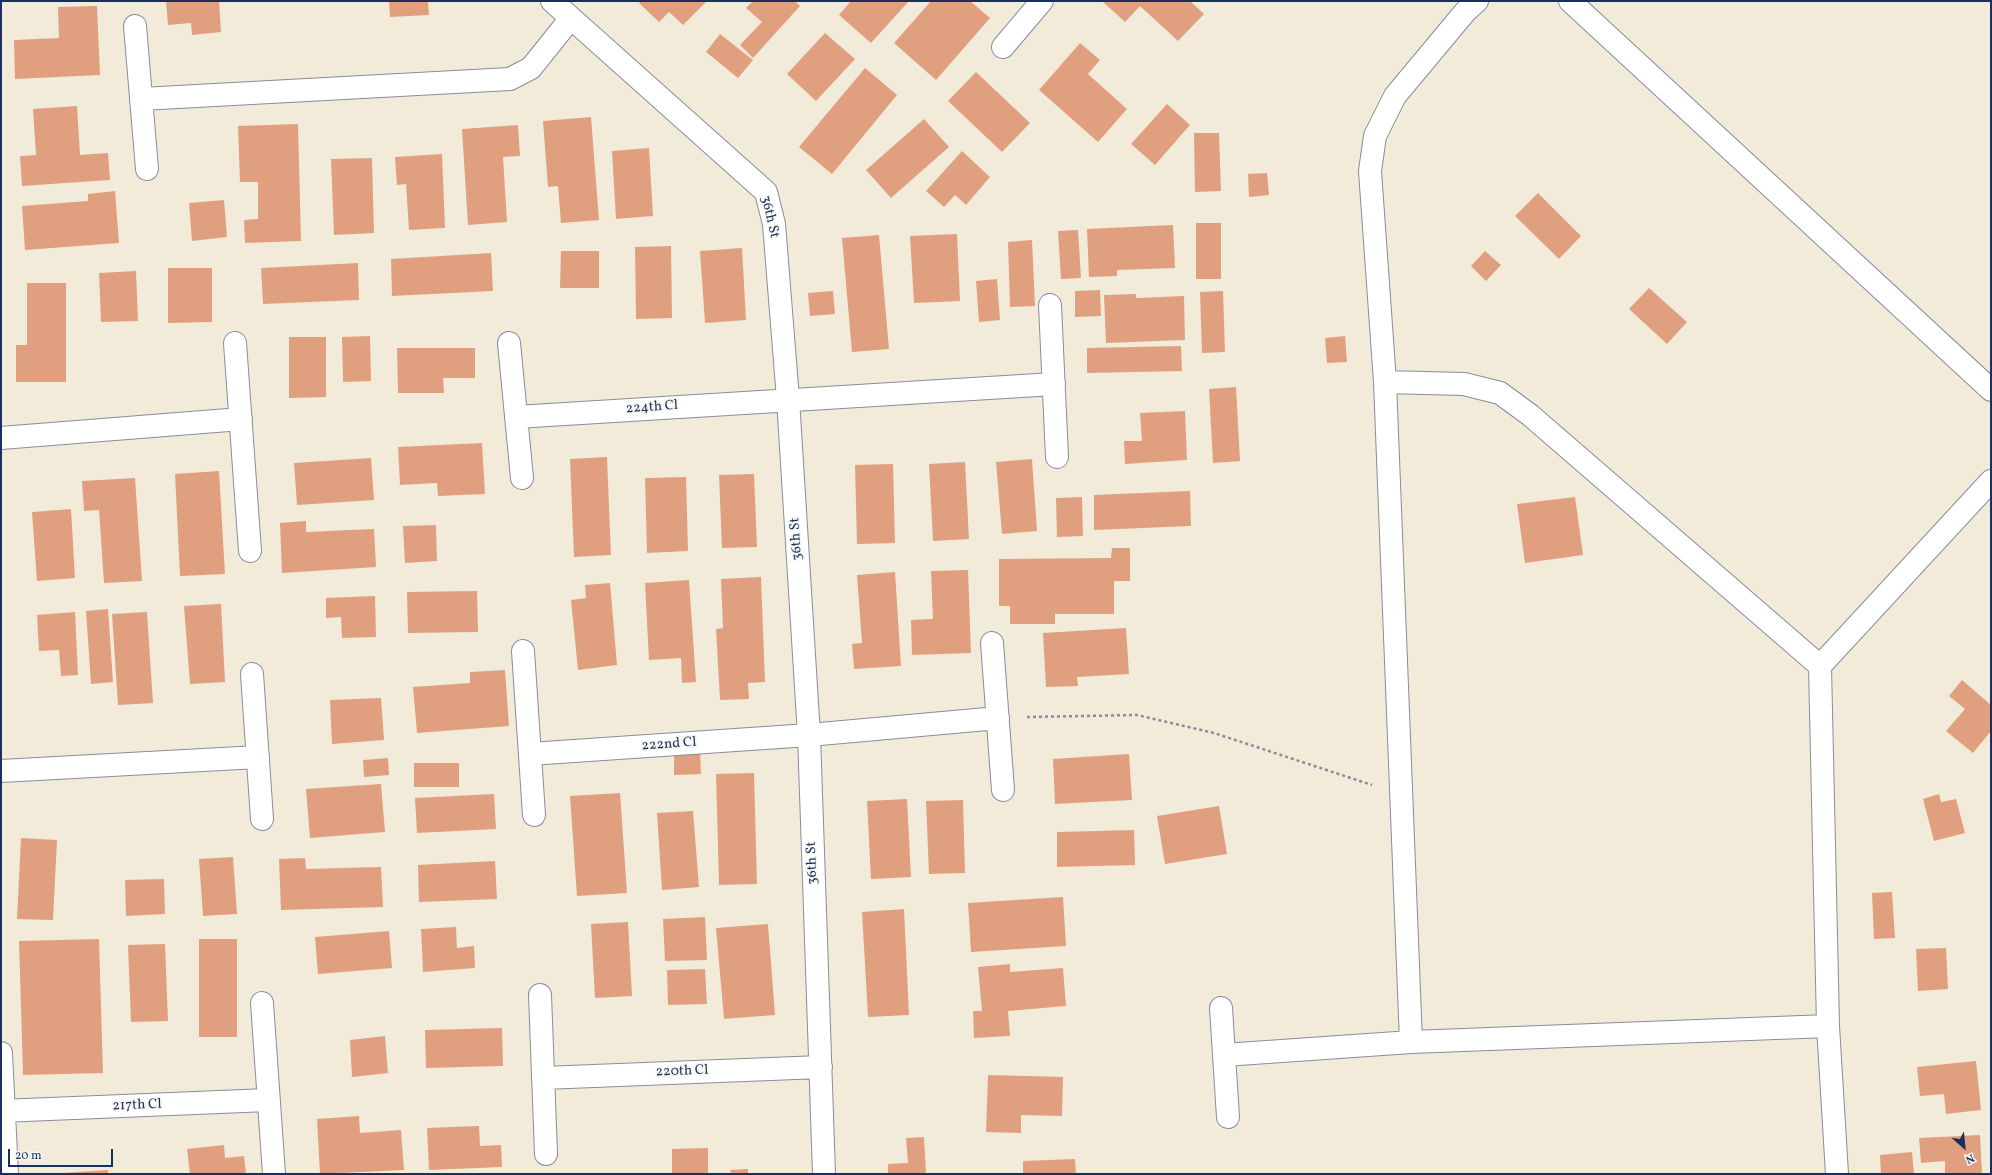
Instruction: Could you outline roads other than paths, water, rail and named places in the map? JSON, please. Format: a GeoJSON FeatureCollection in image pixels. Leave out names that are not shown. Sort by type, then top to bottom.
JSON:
{"type":"FeatureCollection","features":[{"type":"Feature","properties":{"kind":"street","name":"36th St"},"geometry":{"type":"LineString","coordinates":[[552,1],[766,192],[774,224],[788,399],[809,735],[824,1174]]}},
{"type":"Feature","properties":{"kind":"street"},"geometry":{"type":"LineString","coordinates":[[1003,48],[1042,1]]}},
{"type":"Feature","properties":{"kind":"street"},"geometry":{"type":"LineString","coordinates":[[1411,1042],[1385,382],[1371,204],[1370,171],[1375,136],[1395,96],[1465,12],[1477,1]]}},
{"type":"Feature","properties":{"kind":"street"},"geometry":{"type":"LineString","coordinates":[[1570,1],[1991,390]]}},
{"type":"Feature","properties":{"kind":"street"},"geometry":{"type":"LineString","coordinates":[[141,99],[510,78],[531,68],[571,18]]}},
{"type":"Feature","properties":{"kind":"street"},"geometry":{"type":"LineString","coordinates":[[135,26],[147,169]]}},
{"type":"Feature","properties":{"kind":"street"},"geometry":{"type":"LineString","coordinates":[[1050,305],[1057,457]]}},
{"type":"Feature","properties":{"kind":"street"},"geometry":{"type":"LineString","coordinates":[[235,343],[250,551]]}},
{"type":"Feature","properties":{"kind":"street"},"geometry":{"type":"LineString","coordinates":[[509,343],[522,478]]}},
{"type":"Feature","properties":{"kind":"street"},"geometry":{"type":"LineString","coordinates":[[1385,382],[1464,384],[1500,393],[1536,421],[1820,666]]}},
{"type":"Feature","properties":{"kind":"street","name":"224th Cl"},"geometry":{"type":"LineString","coordinates":[[516,417],[788,399],[1054,384]]}},
{"type":"Feature","properties":{"kind":"street"},"geometry":{"type":"LineString","coordinates":[[1,438],[241,419]]}},
{"type":"Feature","properties":{"kind":"street"},"geometry":{"type":"LineString","coordinates":[[1837,1174],[1828,1026],[1820,666],[1991,481]]}},
{"type":"Feature","properties":{"kind":"street"},"geometry":{"type":"LineString","coordinates":[[992,643],[1003,790]]}},
{"type":"Feature","properties":{"kind":"street"},"geometry":{"type":"LineString","coordinates":[[522,651],[534,815]]}},
{"type":"Feature","properties":{"kind":"street"},"geometry":{"type":"LineString","coordinates":[[252,674],[262,819]]}},
{"type":"Feature","properties":{"kind":"street","name":"222nd Cl"},"geometry":{"type":"LineString","coordinates":[[530,754],[809,735],[998,718]]}},
{"type":"Feature","properties":{"kind":"street"},"geometry":{"type":"LineString","coordinates":[[1,771],[258,757]]}},
{"type":"Feature","properties":{"kind":"street"},"geometry":{"type":"LineString","coordinates":[[540,995],[546,1154]]}},
{"type":"Feature","properties":{"kind":"street"},"geometry":{"type":"LineString","coordinates":[[262,1003],[274,1174]]}},
{"type":"Feature","properties":{"kind":"street"},"geometry":{"type":"LineString","coordinates":[[1221,1008],[1228,1117]]}},
{"type":"Feature","properties":{"kind":"street"},"geometry":{"type":"LineString","coordinates":[[1224,1055],[1411,1042],[1828,1026]]}},
{"type":"Feature","properties":{"kind":"street"},"geometry":{"type":"LineString","coordinates":[[1,1053],[7,1174]]}},
{"type":"Feature","properties":{"kind":"street","name":"220th Cl"},"geometry":{"type":"LineString","coordinates":[[543,1078],[820,1067]]}},
{"type":"Feature","properties":{"kind":"street","name":"217th Cl"},"geometry":{"type":"LineString","coordinates":[[3,1111],[268,1100]]}}]}
